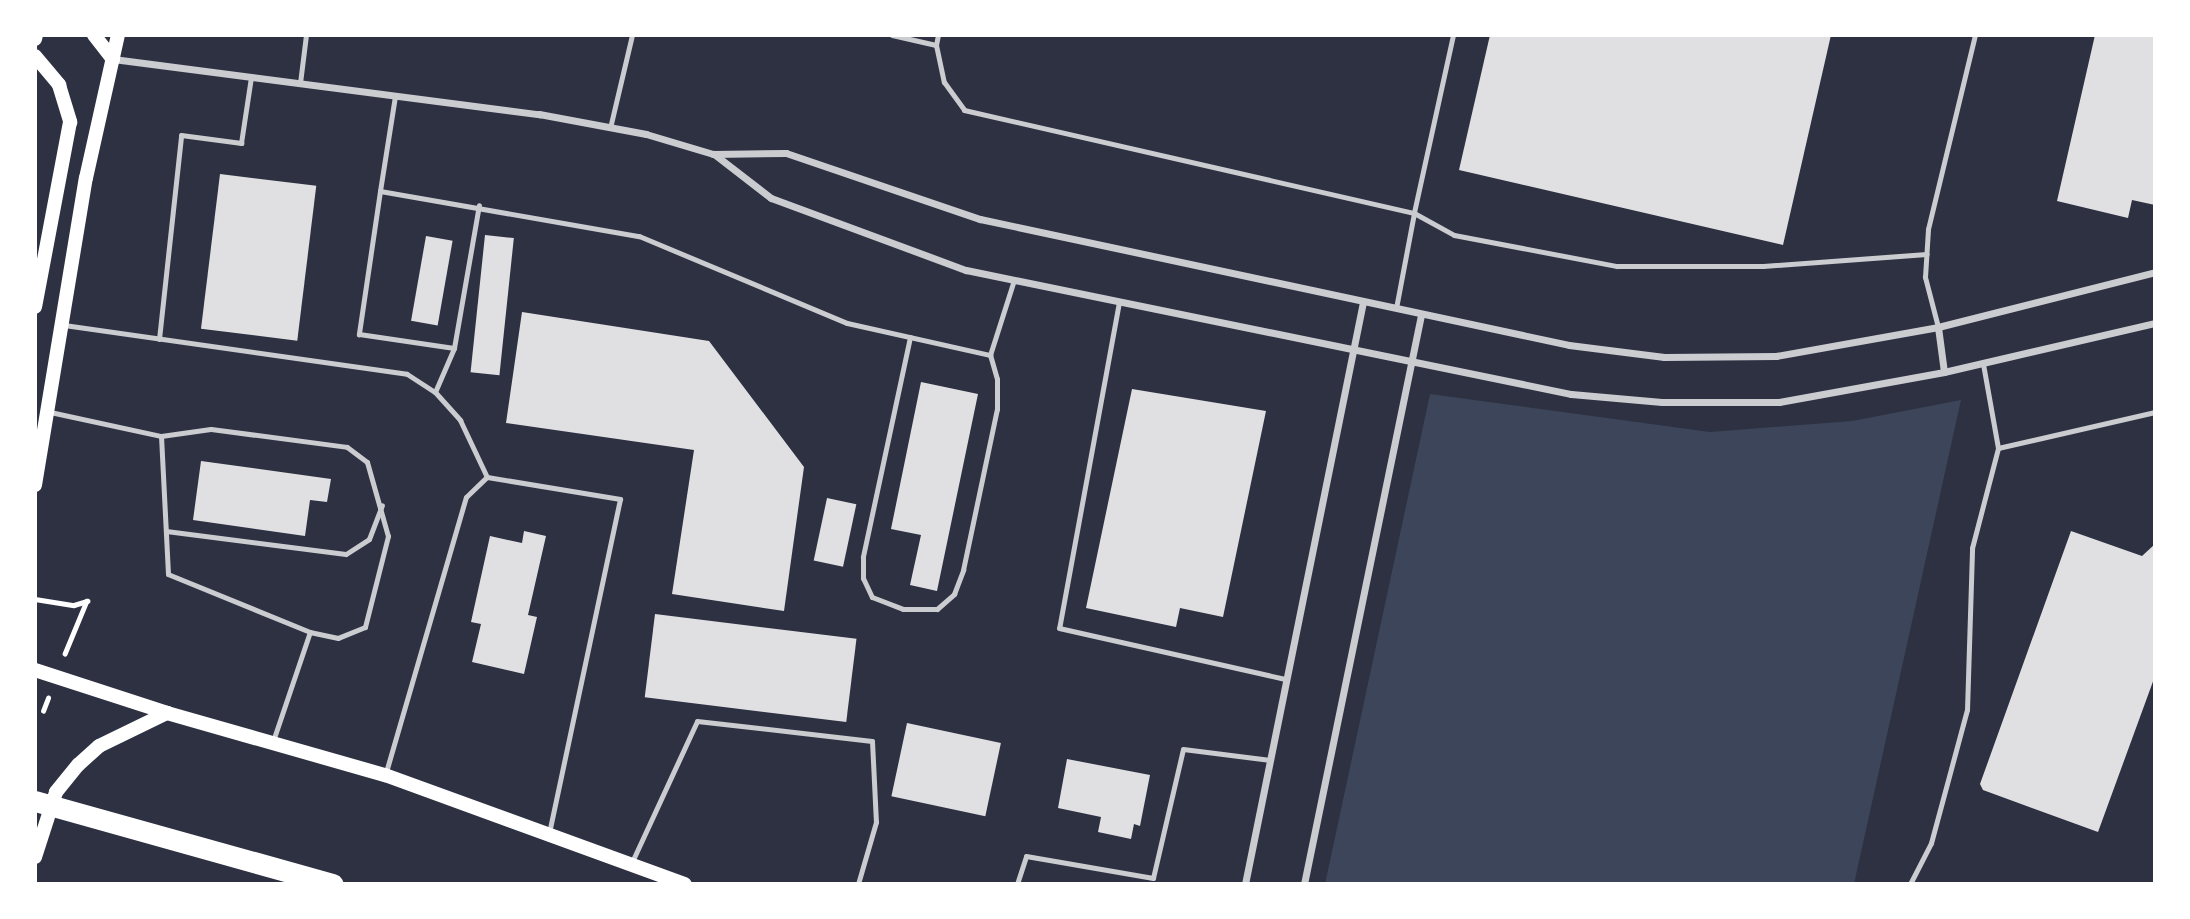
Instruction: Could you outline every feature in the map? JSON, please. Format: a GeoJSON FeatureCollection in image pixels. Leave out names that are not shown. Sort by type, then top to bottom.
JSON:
{"type":"FeatureCollection","features":[{"type":"Feature","properties":{"kind":"highway"},"geometry":{"type":"LineString","coordinates":[[35,801],[333,884]]}},
{"type":"Feature","properties":{"kind":"main road"},"geometry":{"type":"LineString","coordinates":[[94,35],[113,59]]}},
{"type":"Feature","properties":{"kind":"main road"},"geometry":{"type":"LineString","coordinates":[[35,485],[50,412],[86,178],[118,35]]}},
{"type":"Feature","properties":{"kind":"main road"},"geometry":{"type":"LineString","coordinates":[[35,56],[59,85],[70,122],[35,307]]}},
{"type":"Feature","properties":{"kind":"main road"},"geometry":{"type":"LineString","coordinates":[[35,670],[167,713],[386,775],[685,884]]}},
{"type":"Feature","properties":{"kind":"main road"},"geometry":{"type":"LineString","coordinates":[[35,857],[55,792],[78,765],[99,746],[167,713]]}},
{"type":"Feature","properties":{"kind":"street"},"geometry":{"type":"LineString","coordinates":[[113,59],[395,96],[610,128],[713,154],[786,153],[980,219],[1395,310],[1569,345],[1664,357],[1776,356],[1938,327],[2155,272]]}},
{"type":"Feature","properties":{"kind":"street"},"geometry":{"type":"LineString","coordinates":[[713,154],[783,203],[966,270],[1352,352],[1571,394],[1662,402],[1779,402],[1944,372],[2155,323]]}},
{"type":"Feature","properties":{"kind":"street"},"geometry":{"type":"LineString","coordinates":[[1245,884],[1363,302]]}},
{"type":"Feature","properties":{"kind":"street"},"geometry":{"type":"LineString","coordinates":[[1304,884],[1421,315]]}},
{"type":"Feature","properties":{"kind":"street"},"geometry":{"type":"LineString","coordinates":[[1938,327],[1944,372]]}},
{"type":"Feature","properties":{"kind":"lane"},"geometry":{"type":"LineString","coordinates":[[300,83],[306,35]]}},
{"type":"Feature","properties":{"kind":"lane"},"geometry":{"type":"LineString","coordinates":[[610,128],[632,35]]}},
{"type":"Feature","properties":{"kind":"lane"},"geometry":{"type":"LineString","coordinates":[[892,35],[936,45]]}},
{"type":"Feature","properties":{"kind":"lane"},"geometry":{"type":"LineString","coordinates":[[938,35],[936,45],[944,82],[964,110],[1414,214],[1454,235],[1617,266],[1763,266],[1927,254]]}},
{"type":"Feature","properties":{"kind":"lane"},"geometry":{"type":"LineString","coordinates":[[1395,310],[1453,35]]}},
{"type":"Feature","properties":{"kind":"lane"},"geometry":{"type":"LineString","coordinates":[[1938,327],[1925,277],[1928,229],[1975,35]]}},
{"type":"Feature","properties":{"kind":"lane"},"geometry":{"type":"LineString","coordinates":[[159,339],[181,135],[241,143],[251,77]]}},
{"type":"Feature","properties":{"kind":"lane"},"geometry":{"type":"LineString","coordinates":[[395,96],[359,334],[454,348]]}},
{"type":"Feature","properties":{"kind":"lane"},"geometry":{"type":"LineString","coordinates":[[380,191],[479,205],[639,236],[847,324],[990,355]]}},
{"type":"Feature","properties":{"kind":"lane"},"geometry":{"type":"LineString","coordinates":[[435,392],[454,348],[479,205]]}},
{"type":"Feature","properties":{"kind":"lane"},"geometry":{"type":"LineString","coordinates":[[910,337],[863,557],[863,578],[872,597],[903,609],[937,609],[954,594],[963,570],[997,409],[997,379],[990,355],[1014,280]]}},
{"type":"Feature","properties":{"kind":"lane"},"geometry":{"type":"LineString","coordinates":[[1119,302],[1059,628],[1286,679]]}},
{"type":"Feature","properties":{"kind":"lane"},"geometry":{"type":"LineString","coordinates":[[64,324],[407,374],[435,392],[460,420],[487,477]]}},
{"type":"Feature","properties":{"kind":"lane"},"geometry":{"type":"LineString","coordinates":[[1910,884],[1931,842],[1967,710],[1972,548],[1998,448],[1983,363]]}},
{"type":"Feature","properties":{"kind":"lane"},"geometry":{"type":"LineString","coordinates":[[50,412],[161,436],[211,429],[347,447],[367,462],[383,504],[388,536],[365,628],[338,638],[310,632],[168,574],[161,436]]}},
{"type":"Feature","properties":{"kind":"lane"},"geometry":{"type":"LineString","coordinates":[[1998,448],[2155,412]]}},
{"type":"Feature","properties":{"kind":"lane"},"geometry":{"type":"LineString","coordinates":[[386,775],[466,497],[487,477]]}},
{"type":"Feature","properties":{"kind":"lane"},"geometry":{"type":"LineString","coordinates":[[487,477],[620,499],[548,835]]}},
{"type":"Feature","properties":{"kind":"lane"},"geometry":{"type":"LineString","coordinates":[[166,531],[346,554],[369,539],[383,504]]}},
{"type":"Feature","properties":{"kind":"lane"},"geometry":{"type":"LineString","coordinates":[[272,743],[310,632]]}},
{"type":"Feature","properties":{"kind":"lane"},"geometry":{"type":"LineString","coordinates":[[630,865],[696,721],[872,741],[876,822],[858,884]]}},
{"type":"Feature","properties":{"kind":"lane"},"geometry":{"type":"LineString","coordinates":[[1017,884],[1026,856],[1153,878],[1184,749],[1270,760]]}},
{"type":"Feature","properties":{"kind":"path"},"geometry":{"type":"LineString","coordinates":[[35,599],[74,605],[87,601],[43,711]]}},
{"type":"Feature","properties":{"kind":"shaded area"},"geometry":{"type":"Polygon","coordinates":[[[1430,394],[1710,432],[1852,421],[1961,400],[1854,884],[1325,884],[1430,394]]]}},
{"type":"Feature","properties":{"kind":"building"},"geometry":{"type":"Polygon","coordinates":[[[1490,35],[1831,35],[1783,245],[1459,170],[1490,35]]]}},
{"type":"Feature","properties":{"kind":"building"},"geometry":{"type":"Polygon","coordinates":[[[2095,35],[2155,35],[2155,205],[2132,200],[2128,218],[2057,201],[2095,35]]]}},
{"type":"Feature","properties":{"kind":"building"},"geometry":{"type":"Polygon","coordinates":[[[220,174],[316,186],[297,341],[201,329],[220,174]]]}},
{"type":"Feature","properties":{"kind":"building"},"geometry":{"type":"Polygon","coordinates":[[[485,235],[514,238],[499,375],[471,372],[485,235]]]}},
{"type":"Feature","properties":{"kind":"building"},"geometry":{"type":"Polygon","coordinates":[[[426,236],[453,241],[438,325],[411,321],[426,236]]]}},
{"type":"Feature","properties":{"kind":"building"},"geometry":{"type":"Polygon","coordinates":[[[522,312],[709,341],[804,467],[784,611],[672,594],[694,450],[506,423],[522,312]]]}},
{"type":"Feature","properties":{"kind":"building"},"geometry":{"type":"Polygon","coordinates":[[[921,382],[978,394],[937,591],[910,585],[921,535],[891,529],[921,382]]]}},
{"type":"Feature","properties":{"kind":"building"},"geometry":{"type":"Polygon","coordinates":[[[1132,389],[1266,411],[1223,617],[1180,608],[1176,627],[1086,608],[1132,389]]]}},
{"type":"Feature","properties":{"kind":"building"},"geometry":{"type":"Polygon","coordinates":[[[201,461],[331,479],[327,502],[310,500],[305,536],[193,520],[201,461]]]}},
{"type":"Feature","properties":{"kind":"building"},"geometry":{"type":"Polygon","coordinates":[[[827,498],[856,504],[843,567],[814,561],[827,498]]]}},
{"type":"Feature","properties":{"kind":"building"},"geometry":{"type":"Polygon","coordinates":[[[524,531],[546,536],[528,615],[537,617],[524,674],[472,662],[481,624],[471,622],[490,536],[522,543],[524,531]]]}},
{"type":"Feature","properties":{"kind":"building"},"geometry":{"type":"Polygon","coordinates":[[[2071,531],[2142,556],[2155,544],[2155,676],[2098,832],[1983,790],[1980,784],[2071,531]]]}},
{"type":"Feature","properties":{"kind":"building"},"geometry":{"type":"Polygon","coordinates":[[[655,614],[856,639],[846,722],[645,697],[655,614]]]}},
{"type":"Feature","properties":{"kind":"building"},"geometry":{"type":"Polygon","coordinates":[[[907,723],[1001,743],[985,816],[891,796],[907,723]]]}},
{"type":"Feature","properties":{"kind":"building"},"geometry":{"type":"Polygon","coordinates":[[[1067,759],[1150,775],[1140,826],[1134,824],[1131,839],[1098,832],[1101,817],[1058,808],[1067,759]]]}}]}
